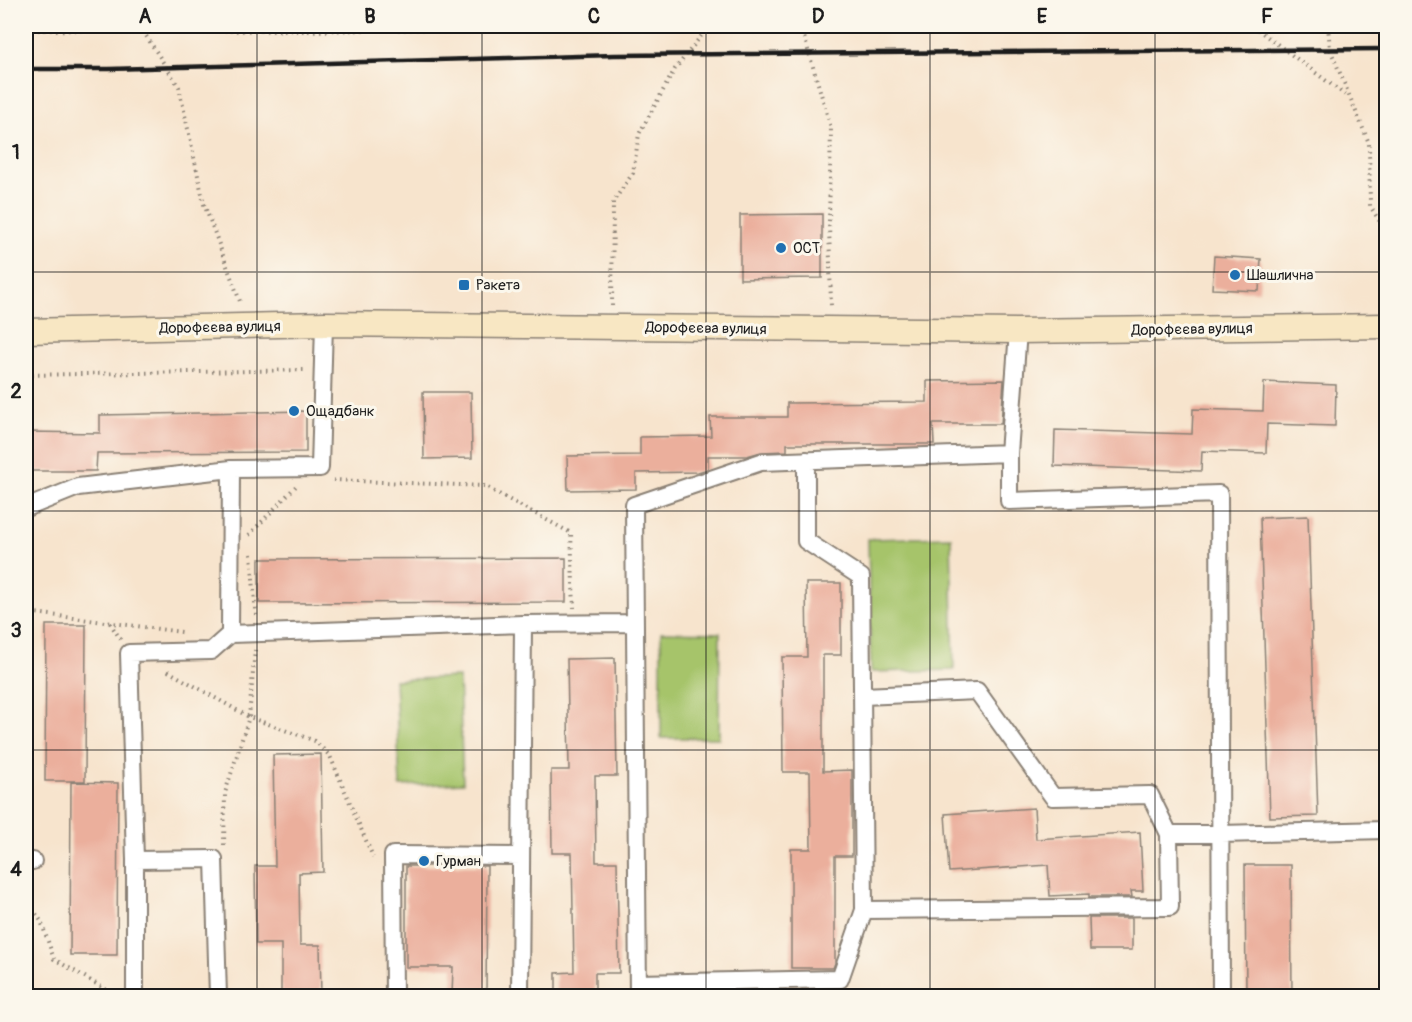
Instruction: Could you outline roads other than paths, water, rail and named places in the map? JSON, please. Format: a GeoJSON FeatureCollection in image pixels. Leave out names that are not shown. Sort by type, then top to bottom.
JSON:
{"type":"FeatureCollection","features":[{"type":"Feature","properties":{"kind":"street","name":"Дорофєєва вулиця"},"geometry":{"type":"LineString","coordinates":[[26,331],[324,324],[1018,331],[1386,326]]}},
{"type":"Feature","properties":{"kind":"street"},"geometry":{"type":"LineString","coordinates":[[26,508],[78,488],[231,469],[320,468],[324,324]]}},
{"type":"Feature","properties":{"kind":"street"},"geometry":{"type":"LineString","coordinates":[[1018,331],[1009,453],[1009,501],[1219,494],[1221,996]]}},
{"type":"Feature","properties":{"kind":"street"},"geometry":{"type":"LineString","coordinates":[[806,460],[806,541],[861,577],[864,910],[840,979],[638,990],[634,505],[761,462],[806,460],[1009,453]]}},
{"type":"Feature","properties":{"kind":"street"},"geometry":{"type":"LineString","coordinates":[[230,634],[231,469]]}},
{"type":"Feature","properties":{"kind":"street"},"geometry":{"type":"LineString","coordinates":[[135,996],[135,860],[129,654],[211,651],[230,634],[523,624],[634,623]]}},
{"type":"Feature","properties":{"kind":"street"},"geometry":{"type":"LineString","coordinates":[[520,996],[523,624]]}},
{"type":"Feature","properties":{"kind":"street"},"geometry":{"type":"LineString","coordinates":[[862,696],[977,691],[1053,797],[1150,795],[1169,834],[1170,907],[864,910]]}},
{"type":"Feature","properties":{"kind":"street"},"geometry":{"type":"LineString","coordinates":[[1169,834],[1386,830]]}},
{"type":"Feature","properties":{"kind":"street"},"geometry":{"type":"LineString","coordinates":[[394,996],[393,855],[521,856]]}},
{"type":"Feature","properties":{"kind":"street"},"geometry":{"type":"LineString","coordinates":[[135,860],[214,859],[218,996]]}},
{"type":"Feature","properties":{"kind":"railway"},"geometry":{"type":"LineString","coordinates":[[26,69],[109,69],[614,55],[1386,49]]}},
{"type":"Feature","properties":{"kind":"place","name":"ОСТ"},"geometry":{"type":"Point","coordinates":[781,248]}},
{"type":"Feature","properties":{"kind":"place","name":"Шашлична"},"geometry":{"type":"Point","coordinates":[1235,275]}},
{"type":"Feature","properties":{"kind":"place","name":"Ракета"},"geometry":{"type":"Point","coordinates":[464,285]}},
{"type":"Feature","properties":{"kind":"place","name":"Ощадбанк"},"geometry":{"type":"Point","coordinates":[294,411]}},
{"type":"Feature","properties":{"kind":"place","name":"Гурман"},"geometry":{"type":"Point","coordinates":[424,861]}}]}
